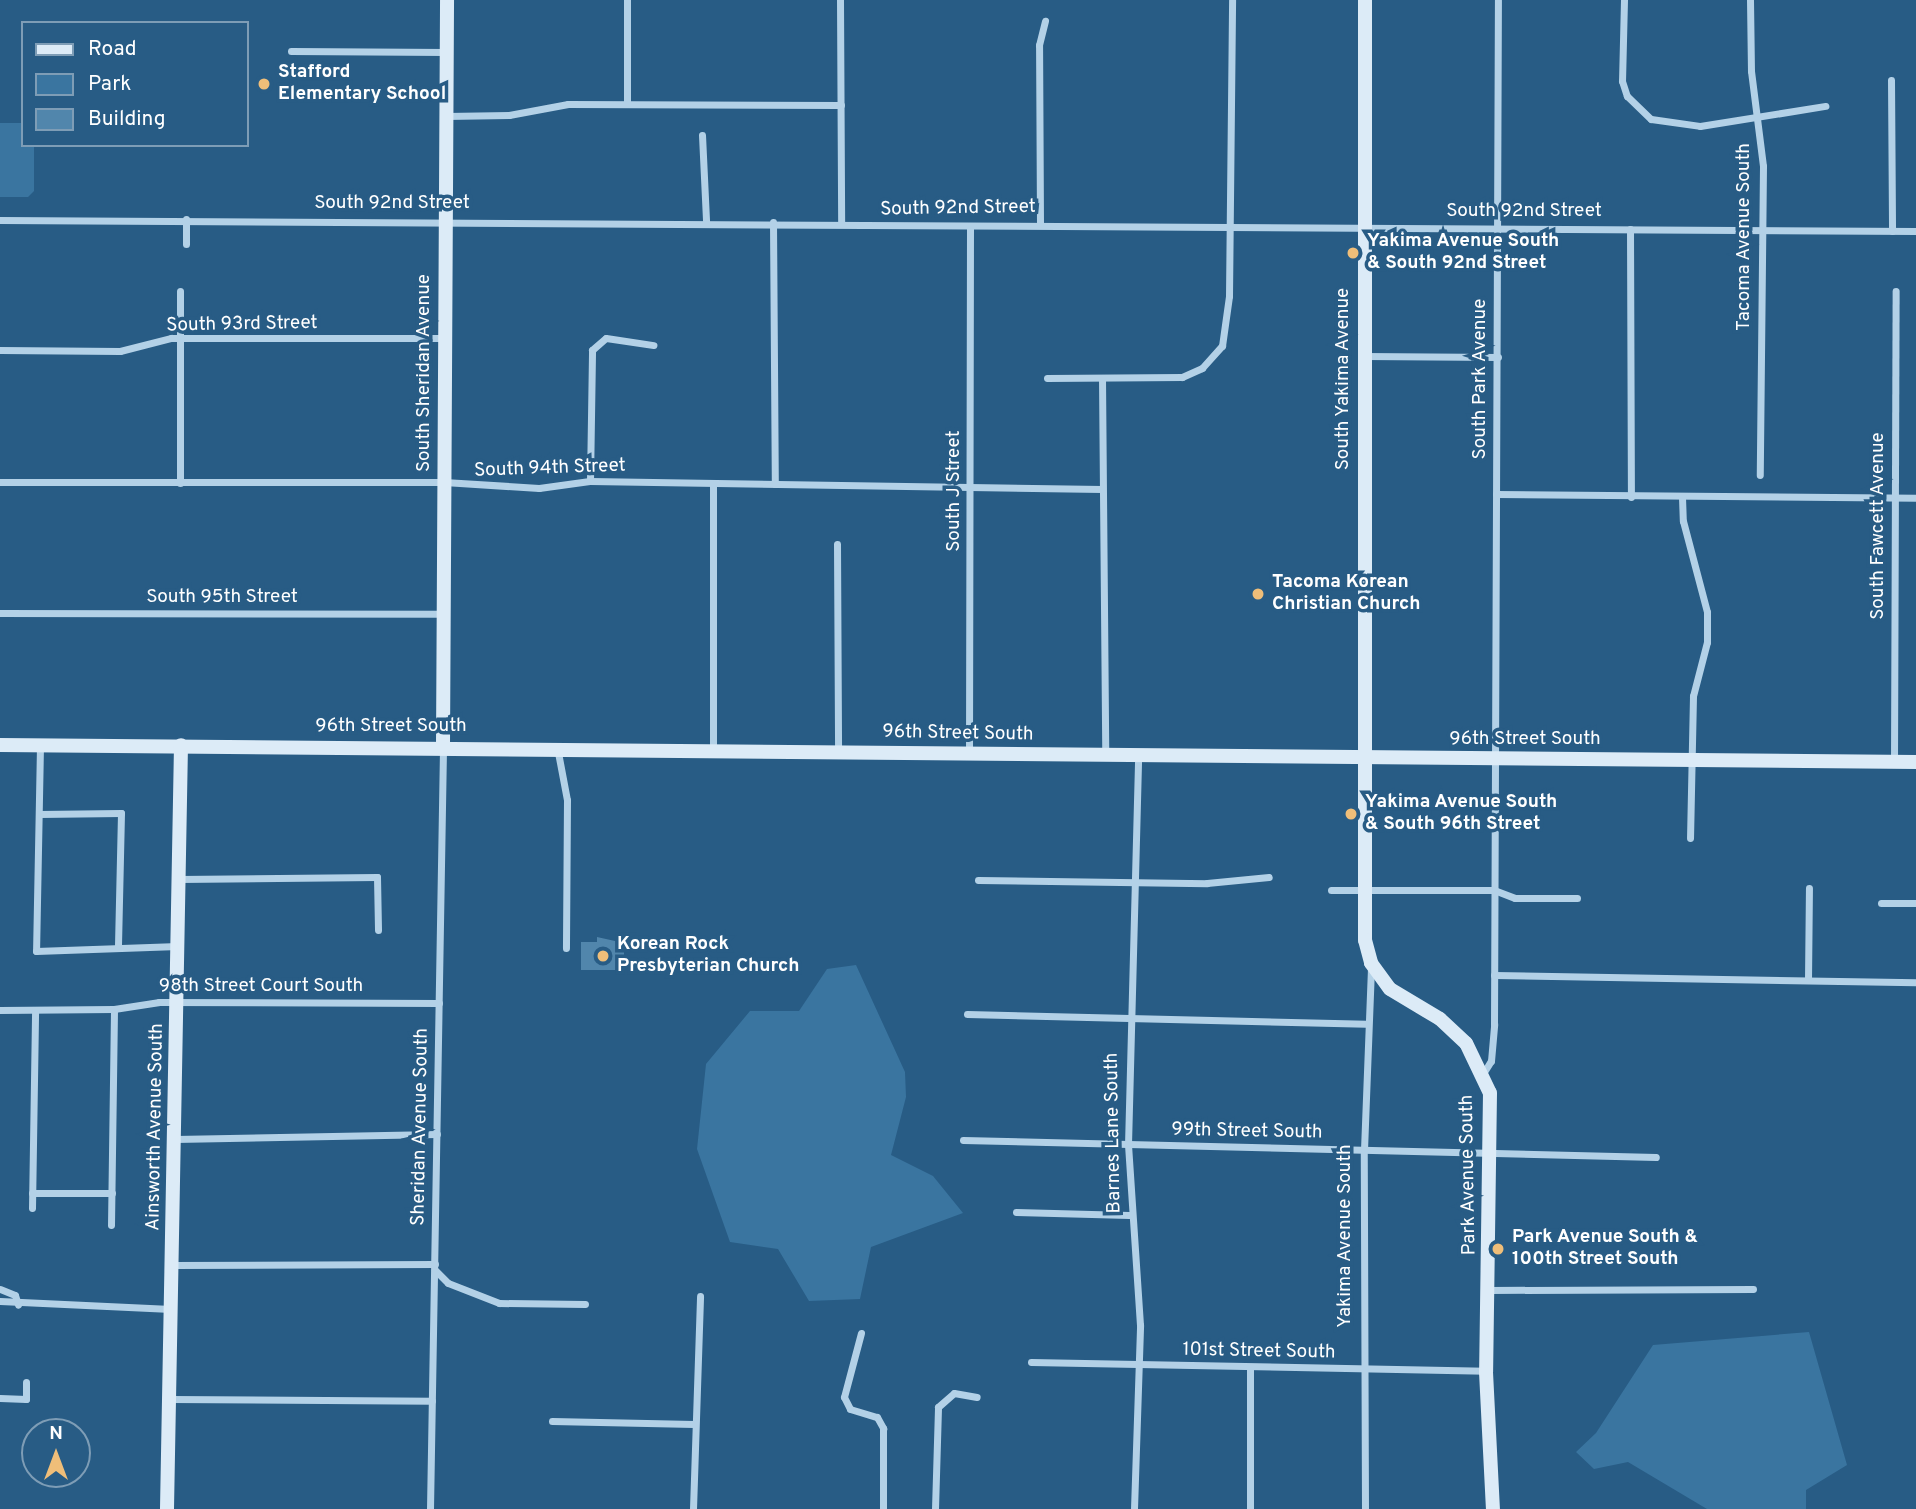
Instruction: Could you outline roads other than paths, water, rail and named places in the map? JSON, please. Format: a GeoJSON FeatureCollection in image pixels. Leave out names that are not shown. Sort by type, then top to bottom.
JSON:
{"type":"FeatureCollection","features":[{"type":"Feature","properties":{"kind":"main road","name":"South Sheridan Avenue"},"geometry":{"type":"LineString","coordinates":[[443,746],[447,0]]}},
{"type":"Feature","properties":{"kind":"main road","name":"South Yakima Avenue"},"geometry":{"type":"LineString","coordinates":[[1361,758],[1365,0]]}},
{"type":"Feature","properties":{"kind":"main road","name":"96th Street South"},"geometry":{"type":"LineString","coordinates":[[0,745],[557,747],[1138,756],[1916,762]]}},
{"type":"Feature","properties":{"kind":"main road","name":"Ainsworth Avenue South"},"geometry":{"type":"LineString","coordinates":[[167,1509],[181,746]]}},
{"type":"Feature","properties":{"kind":"main road","name":"Yakima Avenue South"},"geometry":{"type":"LineString","coordinates":[[1361,758],[1363,890],[1371,963]]}},
{"type":"Feature","properties":{"kind":"main road"},"geometry":{"type":"LineString","coordinates":[[1371,963],[1390,989],[1454,1029],[1484,1072]]}},
{"type":"Feature","properties":{"kind":"main road","name":"Park Avenue South"},"geometry":{"type":"LineString","coordinates":[[1484,1072],[1492,1152],[1486,1371],[1493,1509]]}},
{"type":"Feature","properties":{"kind":"street"},"geometry":{"type":"LineString","coordinates":[[627,104],[628,0]]}},
{"type":"Feature","properties":{"kind":"street"},"geometry":{"type":"LineString","coordinates":[[840,0],[841,222]]}},
{"type":"Feature","properties":{"kind":"street"},"geometry":{"type":"LineString","coordinates":[[1047,378],[1182,377],[1218,354],[1228,324],[1232,0]]}},
{"type":"Feature","properties":{"kind":"street","name":"South Park Avenue"},"geometry":{"type":"LineString","coordinates":[[1497,759],[1498,0]]}},
{"type":"Feature","properties":{"kind":"street","name":"Tacoma Avenue South"},"geometry":{"type":"LineString","coordinates":[[1750,0],[1759,119],[1763,230],[1760,475]]}},
{"type":"Feature","properties":{"kind":"street"},"geometry":{"type":"LineString","coordinates":[[1623,1],[1622,81],[1632,103],[1651,119],[1675,126],[1759,119],[1825,106]]}},
{"type":"Feature","properties":{"kind":"street"},"geometry":{"type":"LineString","coordinates":[[1040,224],[1039,45],[1045,20]]}},
{"type":"Feature","properties":{"kind":"street"},"geometry":{"type":"LineString","coordinates":[[291,51],[446,52]]}},
{"type":"Feature","properties":{"kind":"street"},"geometry":{"type":"LineString","coordinates":[[1891,80],[1892,230]]}},
{"type":"Feature","properties":{"kind":"street"},"geometry":{"type":"LineString","coordinates":[[446,116],[627,104],[841,105]]}},
{"type":"Feature","properties":{"kind":"street"},"geometry":{"type":"LineString","coordinates":[[702,135],[706,221]]}},
{"type":"Feature","properties":{"kind":"street"},"geometry":{"type":"LineString","coordinates":[[186,219],[186,244]]}},
{"type":"Feature","properties":{"kind":"street","name":"South 92nd Street"},"geometry":{"type":"LineString","coordinates":[[0,220],[841,222],[970,229],[978,224],[1040,224],[1916,231]]}},
{"type":"Feature","properties":{"kind":"street"},"geometry":{"type":"LineString","coordinates":[[774,222],[775,484]]}},
{"type":"Feature","properties":{"kind":"street","name":"South J Street"},"geometry":{"type":"LineString","coordinates":[[969,753],[970,229]]}},
{"type":"Feature","properties":{"kind":"street"},"geometry":{"type":"LineString","coordinates":[[1630,229],[1631,496]]}},
{"type":"Feature","properties":{"kind":"street","name":"South Fawcett Avenue"},"geometry":{"type":"LineString","coordinates":[[1894,762],[1896,290]]}},
{"type":"Feature","properties":{"kind":"street"},"geometry":{"type":"LineString","coordinates":[[180,291],[180,482]]}},
{"type":"Feature","properties":{"kind":"street","name":"South 93rd Street"},"geometry":{"type":"LineString","coordinates":[[0,350],[120,351],[180,339],[445,338]]}},
{"type":"Feature","properties":{"kind":"street"},"geometry":{"type":"LineString","coordinates":[[590,481],[595,344],[631,339],[653,345]]}},
{"type":"Feature","properties":{"kind":"street"},"geometry":{"type":"LineString","coordinates":[[1364,356],[1498,357]]}},
{"type":"Feature","properties":{"kind":"street"},"geometry":{"type":"LineString","coordinates":[[1102,378],[1105,755]]}},
{"type":"Feature","properties":{"kind":"street","name":"South 94th Street"},"geometry":{"type":"LineString","coordinates":[[0,482],[444,482],[539,488],[590,481],[1102,489]]}},
{"type":"Feature","properties":{"kind":"street"},"geometry":{"type":"LineString","coordinates":[[713,484],[713,749]]}},
{"type":"Feature","properties":{"kind":"street"},"geometry":{"type":"LineString","coordinates":[[1496,494],[1916,498]]}},
{"type":"Feature","properties":{"kind":"street"},"geometry":{"type":"LineString","coordinates":[[1682,496],[1684,525],[1707,612],[1707,642],[1693,696],[1690,838]]}},
{"type":"Feature","properties":{"kind":"street"},"geometry":{"type":"LineString","coordinates":[[837,544],[838,751]]}},
{"type":"Feature","properties":{"kind":"street","name":"South 95th Street"},"geometry":{"type":"LineString","coordinates":[[0,613],[443,614]]}},
{"type":"Feature","properties":{"kind":"street"},"geometry":{"type":"LineString","coordinates":[[40,745],[36,951],[118,945],[178,946]]}},
{"type":"Feature","properties":{"kind":"street","name":"Sheridan Avenue South"},"geometry":{"type":"LineString","coordinates":[[430,1509],[443,746]]}},
{"type":"Feature","properties":{"kind":"street"},"geometry":{"type":"LineString","coordinates":[[557,747],[567,800],[566,948]]}},
{"type":"Feature","properties":{"kind":"street","name":"Barnes Lane South"},"geometry":{"type":"LineString","coordinates":[[1134,1509],[1140,1309],[1129,1215],[1128,1144],[1129,1016],[1138,756]]}},
{"type":"Feature","properties":{"kind":"street","name":"Park Avenue South"},"geometry":{"type":"LineString","coordinates":[[1484,1072],[1492,1052],[1497,759]]}},
{"type":"Feature","properties":{"kind":"street"},"geometry":{"type":"LineString","coordinates":[[38,814],[121,813],[118,945]]}},
{"type":"Feature","properties":{"kind":"street"},"geometry":{"type":"LineString","coordinates":[[179,878],[377,877],[378,930]]}},
{"type":"Feature","properties":{"kind":"street"},"geometry":{"type":"LineString","coordinates":[[978,880],[1133,881],[1269,877]]}},
{"type":"Feature","properties":{"kind":"street"},"geometry":{"type":"LineString","coordinates":[[1808,980],[1809,888]]}},
{"type":"Feature","properties":{"kind":"street"},"geometry":{"type":"LineString","coordinates":[[1331,890],[1494,890],[1515,898],[1577,898]]}},
{"type":"Feature","properties":{"kind":"street"},"geometry":{"type":"LineString","coordinates":[[1881,903],[1916,903]]}},
{"type":"Feature","properties":{"kind":"street","name":"Yakima Avenue South"},"geometry":{"type":"LineString","coordinates":[[1365,1509],[1364,1150],[1366,1024],[1371,963]]}},
{"type":"Feature","properties":{"kind":"street"},"geometry":{"type":"LineString","coordinates":[[1494,975],[1916,982]]}},
{"type":"Feature","properties":{"kind":"street","name":"98th Street Court South"},"geometry":{"type":"LineString","coordinates":[[0,1010],[114,1009],[150,1002],[177,1005],[439,1003]]}},
{"type":"Feature","properties":{"kind":"street"},"geometry":{"type":"LineString","coordinates":[[111,1225],[114,1009]]}},
{"type":"Feature","properties":{"kind":"street"},"geometry":{"type":"LineString","coordinates":[[32,1208],[35,1010]]}},
{"type":"Feature","properties":{"kind":"street"},"geometry":{"type":"LineString","coordinates":[[967,1014],[1366,1024]]}},
{"type":"Feature","properties":{"kind":"street"},"geometry":{"type":"LineString","coordinates":[[175,1139],[437,1134]]}},
{"type":"Feature","properties":{"kind":"street","name":"99th Street South"},"geometry":{"type":"LineString","coordinates":[[963,1140],[1656,1157]]}},
{"type":"Feature","properties":{"kind":"street"},"geometry":{"type":"LineString","coordinates":[[32,1193],[112,1193]]}},
{"type":"Feature","properties":{"kind":"street"},"geometry":{"type":"LineString","coordinates":[[1016,1212],[1129,1215]]}},
{"type":"Feature","properties":{"kind":"street"},"geometry":{"type":"LineString","coordinates":[[173,1265],[435,1267],[448,1283],[499,1303],[585,1304]]}},
{"type":"Feature","properties":{"kind":"street"},"geometry":{"type":"LineString","coordinates":[[0,1289],[11,1292],[18,1305]]}},
{"type":"Feature","properties":{"kind":"street"},"geometry":{"type":"LineString","coordinates":[[1489,1290],[1753,1289]]}},
{"type":"Feature","properties":{"kind":"street"},"geometry":{"type":"LineString","coordinates":[[693,1509],[700,1296]]}},
{"type":"Feature","properties":{"kind":"street"},"geometry":{"type":"LineString","coordinates":[[0,1301],[18,1305],[172,1309]]}},
{"type":"Feature","properties":{"kind":"street"},"geometry":{"type":"LineString","coordinates":[[862,1333],[844,1397],[850,1409],[877,1417],[883,1428],[883,1509]]}},
{"type":"Feature","properties":{"kind":"street","name":"101st Street South"},"geometry":{"type":"LineString","coordinates":[[1031,1362],[1486,1371]]}},
{"type":"Feature","properties":{"kind":"street"},"geometry":{"type":"LineString","coordinates":[[1250,1367],[1250,1509]]}},
{"type":"Feature","properties":{"kind":"street"},"geometry":{"type":"LineString","coordinates":[[0,1398],[26,1399],[26,1382]]}},
{"type":"Feature","properties":{"kind":"street"},"geometry":{"type":"LineString","coordinates":[[935,1509],[938,1407],[954,1393],[976,1397]]}},
{"type":"Feature","properties":{"kind":"street"},"geometry":{"type":"LineString","coordinates":[[170,1399],[432,1401]]}},
{"type":"Feature","properties":{"kind":"street"},"geometry":{"type":"LineString","coordinates":[[552,1421],[694,1424]]}},
{"type":"Feature","properties":{"kind":"place","name":"Stafford Elementary School"},"geometry":{"type":"Point","coordinates":[264,84]}},
{"type":"Feature","properties":{"kind":"place","name":"Yakima Avenue South & South 92nd Street"},"geometry":{"type":"Point","coordinates":[1353,253]}},
{"type":"Feature","properties":{"kind":"place","name":"Tacoma Korean Christian Church"},"geometry":{"type":"Point","coordinates":[1258,594]}},
{"type":"Feature","properties":{"kind":"place","name":"Yakima Avenue South & South 96th Street"},"geometry":{"type":"Point","coordinates":[1351,814]}},
{"type":"Feature","properties":{"kind":"place","name":"Korean Rock Presbyterian Church"},"geometry":{"type":"Point","coordinates":[603,956]}},
{"type":"Feature","properties":{"kind":"place","name":"Park Avenue South & 100th Street South"},"geometry":{"type":"Point","coordinates":[1498,1249]}}]}
